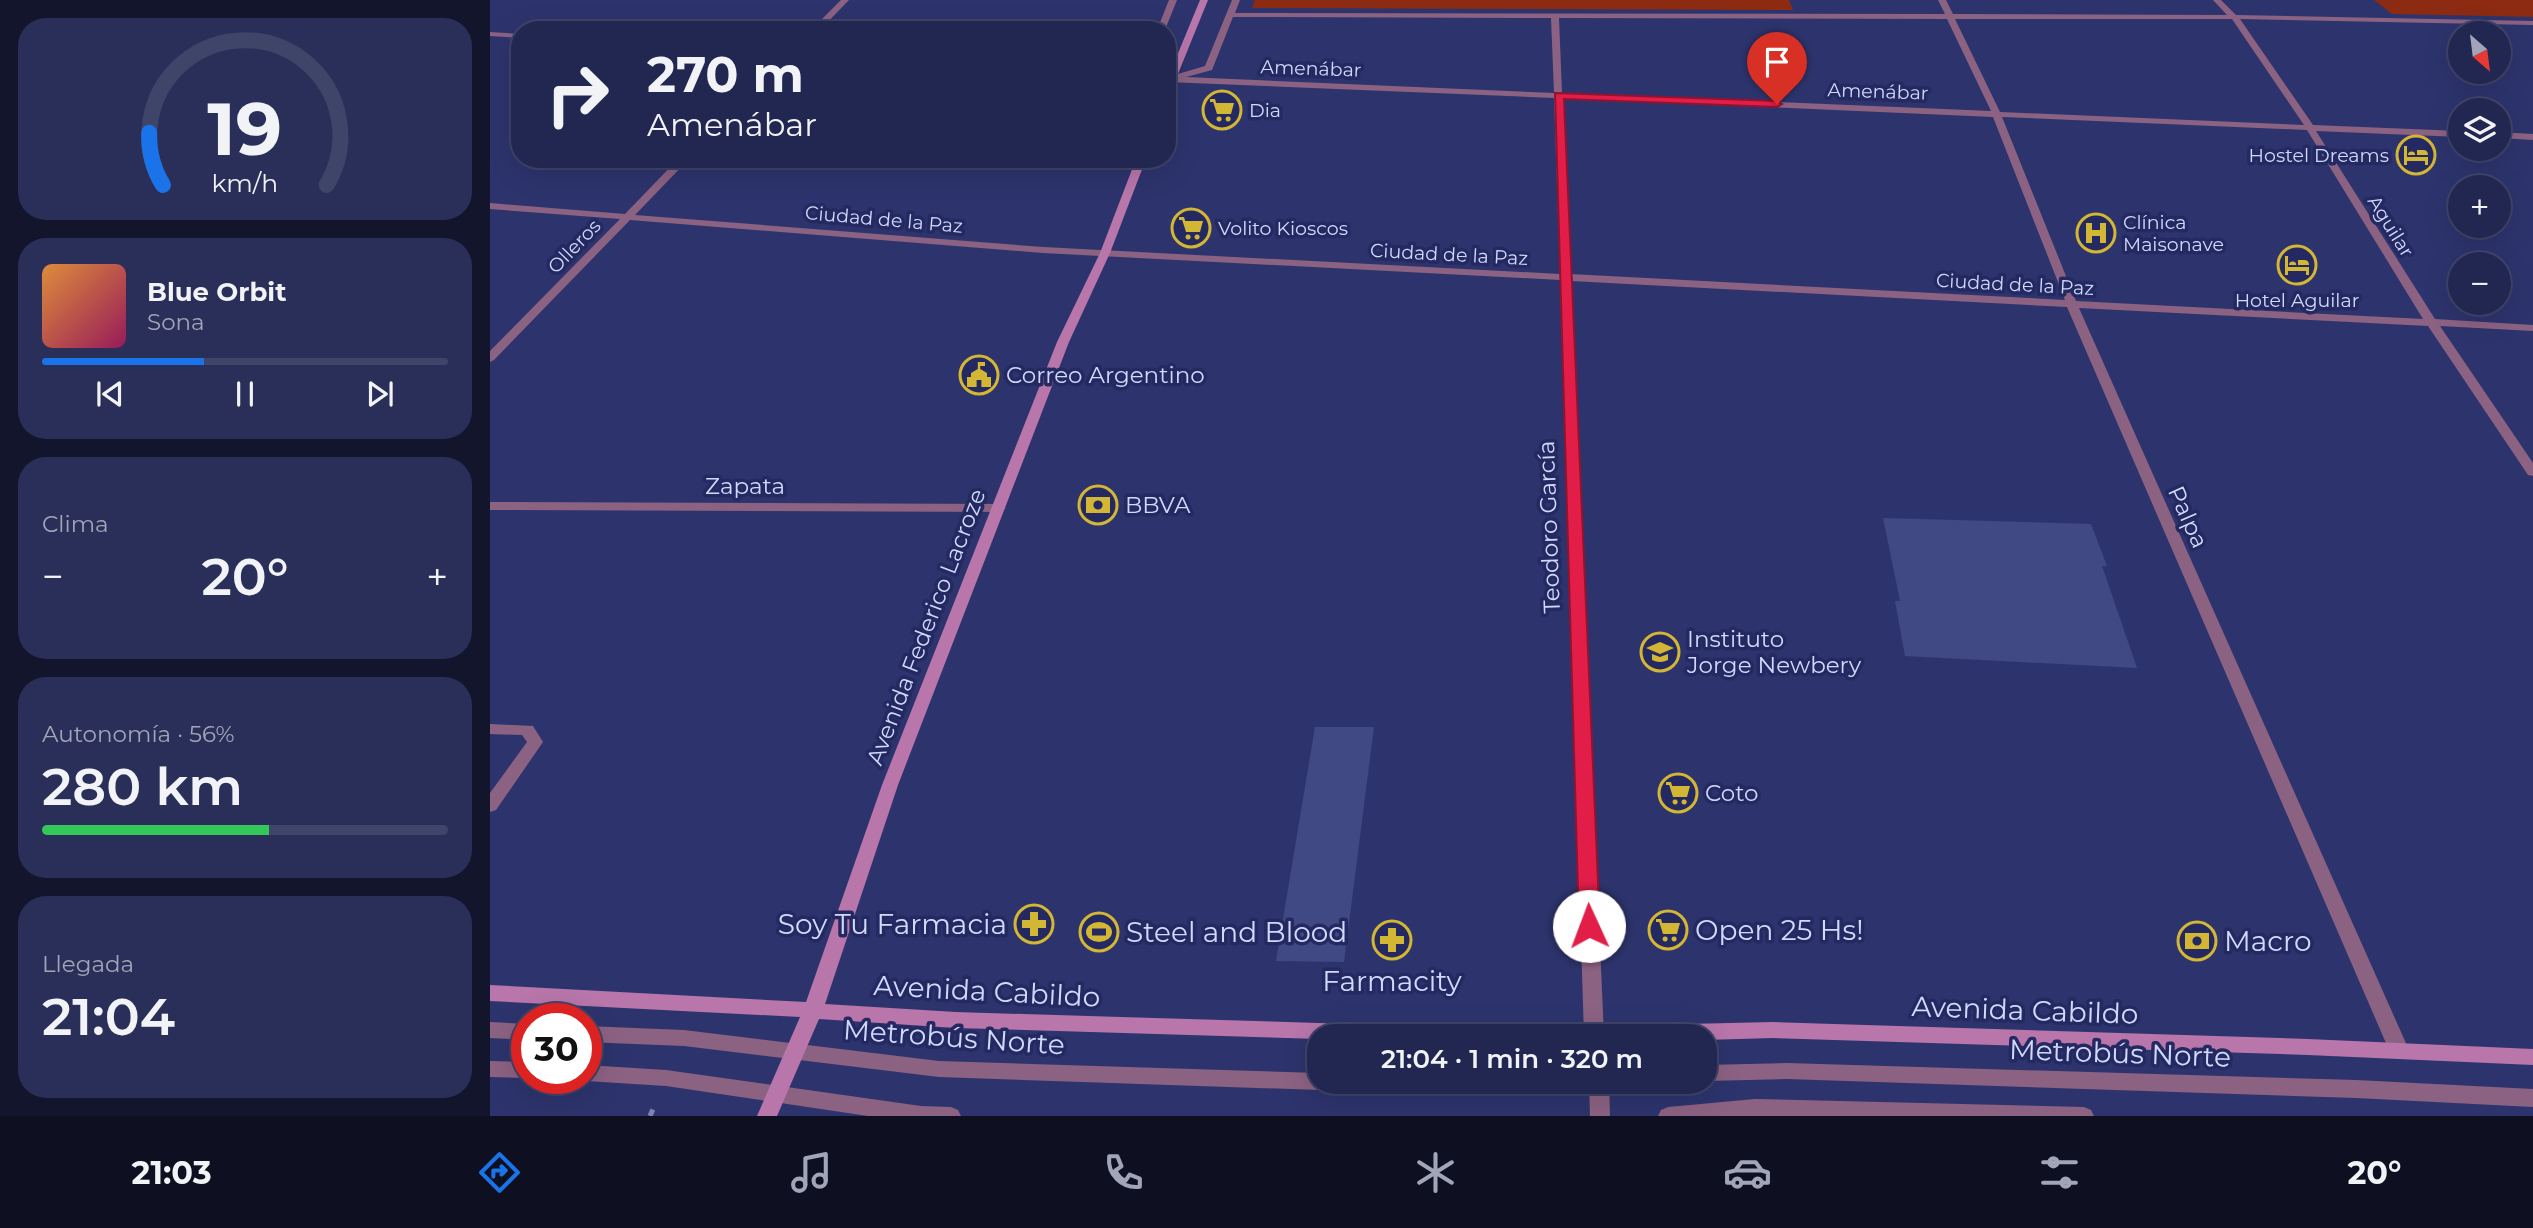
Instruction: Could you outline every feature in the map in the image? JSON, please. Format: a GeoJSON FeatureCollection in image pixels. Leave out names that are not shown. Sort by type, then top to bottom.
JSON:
{"type":"FeatureCollection","features":[{"type":"Feature","properties":{"kind":"main road"},"geometry":{"type":"LineString","coordinates":[[1176,63],[1204,0]]}},
{"type":"Feature","properties":{"kind":"main road","name":"Avenida Federico Lacroze"},"geometry":{"type":"LineString","coordinates":[[767,1116],[813,1010],[890,785],[1063,342],[1105,253],[1138,168]]}},
{"type":"Feature","properties":{"kind":"main road","name":"Avenida Cabildo"},"geometry":{"type":"LineString","coordinates":[[490,993],[956,1020],[1307,1031]]}},
{"type":"Feature","properties":{"kind":"main road","name":"Avenida Cabildo"},"geometry":{"type":"LineString","coordinates":[[1717,1032],[1773,1030],[2399,1050],[2533,1057]]}},
{"type":"Feature","properties":{"kind":"street"},"geometry":{"type":"LineString","coordinates":[[824,21],[845,0]]}},
{"type":"Feature","properties":{"kind":"street"},"geometry":{"type":"LineString","coordinates":[[1165,21],[1173,0]]}},
{"type":"Feature","properties":{"kind":"street"},"geometry":{"type":"LineString","coordinates":[[1176,77],[1209,68],[1236,0]]}},
{"type":"Feature","properties":{"kind":"street","name":"Palpa"},"geometry":{"type":"LineString","coordinates":[[1942,0],[1952,16],[1996,113],[2072,304],[2399,1050]]}},
{"type":"Feature","properties":{"kind":"street","name":"Aguilar"},"geometry":{"type":"LineString","coordinates":[[2217,0],[2234,17],[2309,126],[2431,322],[2533,472]]}},
{"type":"Feature","properties":{"kind":"street"},"geometry":{"type":"LineString","coordinates":[[1231,15],[2234,17],[2533,23]]}},
{"type":"Feature","properties":{"kind":"street","name":"Teodoro García"},"geometry":{"type":"LineString","coordinates":[[1555,16],[1593,1024]]}},
{"type":"Feature","properties":{"kind":"street"},"geometry":{"type":"LineString","coordinates":[[490,34],[511,35]]}},
{"type":"Feature","properties":{"kind":"street","name":"Amenábar"},"geometry":{"type":"LineString","coordinates":[[1176,79],[2448,133]]}},
{"type":"Feature","properties":{"kind":"street"},"geometry":{"type":"LineString","coordinates":[[2511,136],[2533,137]]}},
{"type":"Feature","properties":{"kind":"street","name":"Olleros"},"geometry":{"type":"LineString","coordinates":[[490,358],[675,168]]}},
{"type":"Feature","properties":{"kind":"street","name":"Ciudad de la Paz"},"geometry":{"type":"LineString","coordinates":[[490,206],[1105,253],[2533,328]]}},
{"type":"Feature","properties":{"kind":"street","name":"Zapata"},"geometry":{"type":"LineString","coordinates":[[490,506],[999,509]]}},
{"type":"Feature","properties":{"kind":"street"},"geometry":{"type":"LineString","coordinates":[[490,729],[527,730],[535,742],[490,806]]}},
{"type":"Feature","properties":{"kind":"street"},"geometry":{"type":"LineString","coordinates":[[490,1030],[511,1031]]}},
{"type":"Feature","properties":{"kind":"street","name":"Metrobús Norte"},"geometry":{"type":"LineString","coordinates":[[602,1035],[684,1038],[939,1069],[1307,1081]]}},
{"type":"Feature","properties":{"kind":"street"},"geometry":{"type":"LineString","coordinates":[[490,1069],[511,1070]]}},
{"type":"Feature","properties":{"kind":"street","name":"Metrobús Norte"},"geometry":{"type":"LineString","coordinates":[[1717,1072],[1801,1071],[2356,1089],[2533,1098]]}},
{"type":"Feature","properties":{"kind":"street"},"geometry":{"type":"LineString","coordinates":[[602,1074],[666,1078],[921,1115],[951,1116]]}},
{"type":"Feature","properties":{"kind":"street"},"geometry":{"type":"LineString","coordinates":[[1599,1094],[1600,1116]]}},
{"type":"Feature","properties":{"kind":"street"},"geometry":{"type":"LineString","coordinates":[[1668,1116],[1755,1108],[2084,1116]]}},
{"type":"Feature","properties":{"kind":"shaded area"},"geometry":{"type":"Polygon","coordinates":[[[1255,0],[1789,0],[1793,10],[1252,8],[1255,0]]]}},
{"type":"Feature","properties":{"kind":"shaded area"},"geometry":{"type":"Polygon","coordinates":[[[2374,0],[2533,0],[2533,17],[2392,14],[2374,0]]]}},
{"type":"Feature","properties":{"kind":"building"},"geometry":{"type":"Polygon","coordinates":[[[1883,518],[2091,524],[2107,566],[2102,566],[2137,668],[1905,656],[1895,601],[1900,601],[1883,518]]]}},
{"type":"Feature","properties":{"kind":"building"},"geometry":{"type":"Polygon","coordinates":[[[1315,727],[1374,727],[1344,962],[1276,961],[1315,727]]]}},
{"type":"Feature","properties":{"kind":"place","name":"Dia"},"geometry":{"type":"Point","coordinates":[1222,110]}},
{"type":"Feature","properties":{"kind":"place","name":"Hostel Dreams"},"geometry":{"type":"Point","coordinates":[2416,155]}},
{"type":"Feature","properties":{"kind":"place","name":"Volito Kioscos"},"geometry":{"type":"Point","coordinates":[1191,228]}},
{"type":"Feature","properties":{"kind":"place","name":"Clínica Maisonave"},"geometry":{"type":"Point","coordinates":[2096,233]}},
{"type":"Feature","properties":{"kind":"place","name":"Hotel Aguilar"},"geometry":{"type":"Point","coordinates":[2297,265]}},
{"type":"Feature","properties":{"kind":"place","name":"Correo Argentino"},"geometry":{"type":"Point","coordinates":[979,375]}},
{"type":"Feature","properties":{"kind":"place","name":"BBVA"},"geometry":{"type":"Point","coordinates":[1098,505]}},
{"type":"Feature","properties":{"kind":"place","name":"Instituto Jorge Newbery"},"geometry":{"type":"Point","coordinates":[1660,652]}},
{"type":"Feature","properties":{"kind":"place","name":"Coto"},"geometry":{"type":"Point","coordinates":[1678,793]}},
{"type":"Feature","properties":{"kind":"place","name":"Soy Tu Farmacia"},"geometry":{"type":"Point","coordinates":[1034,924]}},
{"type":"Feature","properties":{"kind":"place","name":"Open 25 Hs!"},"geometry":{"type":"Point","coordinates":[1668,930]}},
{"type":"Feature","properties":{"kind":"place","name":"Steel and Blood"},"geometry":{"type":"Point","coordinates":[1099,932]}},
{"type":"Feature","properties":{"kind":"place","name":"Farmacity"},"geometry":{"type":"Point","coordinates":[1392,940]}},
{"type":"Feature","properties":{"kind":"place","name":"Macro"},"geometry":{"type":"Point","coordinates":[2197,941]}},
{"type":"Feature","properties":{"kind":"route"},"geometry":{"type":"LineString","coordinates":[[1589,926],[1559,95],[1777,104]]}}]}
